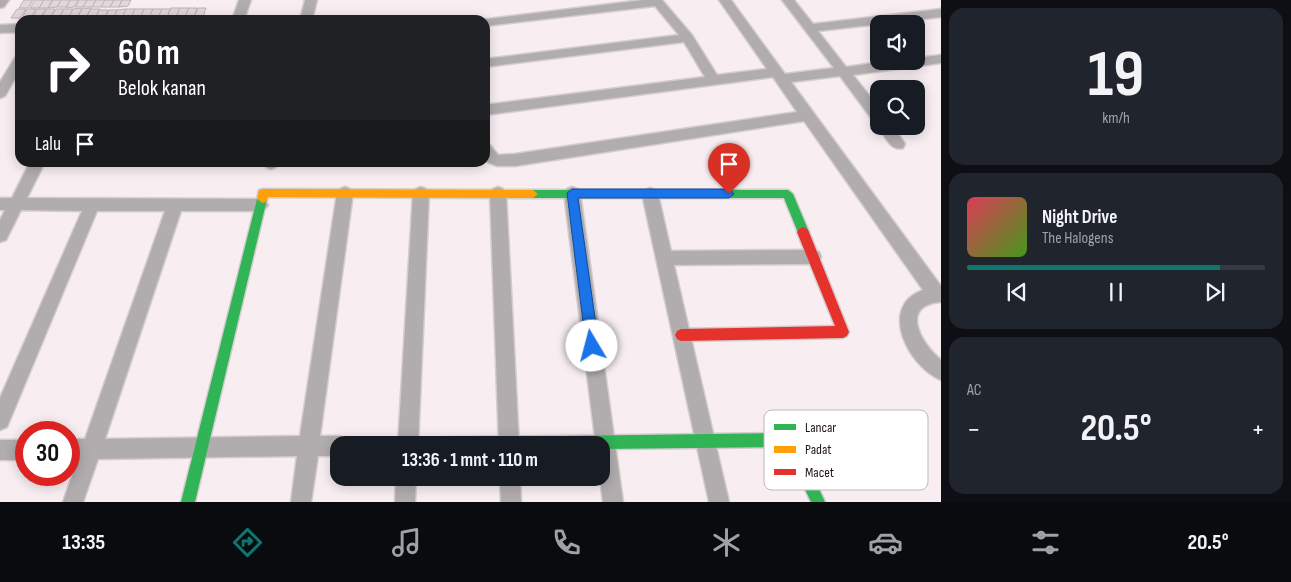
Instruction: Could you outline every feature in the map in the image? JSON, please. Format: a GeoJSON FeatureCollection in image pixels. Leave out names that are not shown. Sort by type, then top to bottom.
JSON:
{"type":"FeatureCollection","features":[{"type":"Feature","properties":{"kind":"street"},"geometry":{"type":"LineString","coordinates":[[0,4],[3,0]]}},
{"type":"Feature","properties":{"kind":"street"},"geometry":{"type":"LineString","coordinates":[[240,15],[246,0]]}},
{"type":"Feature","properties":{"kind":"street"},"geometry":{"type":"LineString","coordinates":[[307,15],[311,0]]}},
{"type":"Feature","properties":{"kind":"street"},"geometry":{"type":"LineString","coordinates":[[725,0],[938,294],[924,296],[916,302],[910,309],[908,319],[909,330],[914,342],[922,354],[941,371]]}},
{"type":"Feature","properties":{"kind":"street"},"geometry":{"type":"LineString","coordinates":[[788,0],[870,106]]}},
{"type":"Feature","properties":{"kind":"street"},"geometry":{"type":"LineString","coordinates":[[490,21],[657,1],[688,38],[713,80]]}},
{"type":"Feature","properties":{"kind":"street"},"geometry":{"type":"LineString","coordinates":[[809,28],[941,14]]}},
{"type":"Feature","properties":{"kind":"street"},"geometry":{"type":"LineString","coordinates":[[0,29],[15,28]]}},
{"type":"Feature","properties":{"kind":"street"},"geometry":{"type":"LineString","coordinates":[[490,61],[688,38]]}},
{"type":"Feature","properties":{"kind":"street"},"geometry":{"type":"LineString","coordinates":[[490,109],[713,80],[843,71],[941,59]]}},
{"type":"Feature","properties":{"kind":"street"},"geometry":{"type":"LineString","coordinates":[[0,93],[15,68]]}},
{"type":"Feature","properties":{"kind":"street"},"geometry":{"type":"LineString","coordinates":[[490,157],[494,159],[515,160],[808,115]]}},
{"type":"Feature","properties":{"kind":"street"},"geometry":{"type":"LineString","coordinates":[[892,135],[898,144]]}},
{"type":"Feature","properties":{"kind":"street"},"geometry":{"type":"LineString","coordinates":[[0,235],[35,167]]}},
{"type":"Feature","properties":{"kind":"street"},"geometry":{"type":"LineString","coordinates":[[188,502],[263,193],[788,194],[843,332],[682,335]]}},
{"type":"Feature","properties":{"kind":"street"},"geometry":{"type":"LineString","coordinates":[[301,502],[345,193]]}},
{"type":"Feature","properties":{"kind":"street"},"geometry":{"type":"LineString","coordinates":[[408,436],[421,193]]}},
{"type":"Feature","properties":{"kind":"street"},"geometry":{"type":"LineString","coordinates":[[572,193],[604,436]]}},
{"type":"Feature","properties":{"kind":"street"},"geometry":{"type":"LineString","coordinates":[[498,194],[509,436]]}},
{"type":"Feature","properties":{"kind":"street"},"geometry":{"type":"LineString","coordinates":[[650,194],[719,502]]}},
{"type":"Feature","properties":{"kind":"street"},"geometry":{"type":"LineString","coordinates":[[0,204],[260,205]]}},
{"type":"Feature","properties":{"kind":"street"},"geometry":{"type":"LineString","coordinates":[[0,420],[92,205]]}},
{"type":"Feature","properties":{"kind":"street"},"geometry":{"type":"LineString","coordinates":[[73,502],[174,205]]}},
{"type":"Feature","properties":{"kind":"street"},"geometry":{"type":"LineString","coordinates":[[664,258],[813,257]]}},
{"type":"Feature","properties":{"kind":"street"},"geometry":{"type":"LineString","coordinates":[[610,442],[764,440]]}},
{"type":"Feature","properties":{"kind":"street"},"geometry":{"type":"LineString","coordinates":[[80,449],[330,446]]}},
{"type":"Feature","properties":{"kind":"street"},"geometry":{"type":"LineString","coordinates":[[0,450],[15,450]]}},
{"type":"Feature","properties":{"kind":"street"},"geometry":{"type":"LineString","coordinates":[[610,480],[613,502]]}},
{"type":"Feature","properties":{"kind":"street"},"geometry":{"type":"LineString","coordinates":[[405,502],[406,486]]}},
{"type":"Feature","properties":{"kind":"street"},"geometry":{"type":"LineString","coordinates":[[510,486],[511,502]]}},
{"type":"Feature","properties":{"kind":"street"},"geometry":{"type":"LineString","coordinates":[[812,490],[818,502]]}},
{"type":"Feature","properties":{"kind":"building"},"geometry":{"type":"Polygon","coordinates":[[[24,0],[33,0],[28,8],[19,8],[24,0]]]}},
{"type":"Feature","properties":{"kind":"building"},"geometry":{"type":"Polygon","coordinates":[[[35,0],[44,0],[39,8],[30,8],[35,0]]]}},
{"type":"Feature","properties":{"kind":"building"},"geometry":{"type":"Polygon","coordinates":[[[44,0],[52,0],[48,8],[39,8],[44,0]]]}},
{"type":"Feature","properties":{"kind":"building"},"geometry":{"type":"Polygon","coordinates":[[[53,0],[61,0],[57,7],[48,8],[53,0]]]}},
{"type":"Feature","properties":{"kind":"building"},"geometry":{"type":"Polygon","coordinates":[[[61,0],[70,0],[66,7],[57,7],[61,0]]]}},
{"type":"Feature","properties":{"kind":"building"},"geometry":{"type":"Polygon","coordinates":[[[70,0],[79,0],[74,7],[66,8],[70,0]]]}},
{"type":"Feature","properties":{"kind":"building"},"geometry":{"type":"Polygon","coordinates":[[[79,0],[87,0],[83,7],[75,7],[79,0]]]}},
{"type":"Feature","properties":{"kind":"building"},"geometry":{"type":"Polygon","coordinates":[[[87,0],[96,0],[92,7],[83,7],[87,0]]]}},
{"type":"Feature","properties":{"kind":"building"},"geometry":{"type":"Polygon","coordinates":[[[96,0],[105,0],[101,7],[92,7],[96,0]]]}},
{"type":"Feature","properties":{"kind":"building"},"geometry":{"type":"Polygon","coordinates":[[[105,0],[114,0],[110,7],[101,7],[105,0]]]}},
{"type":"Feature","properties":{"kind":"building"},"geometry":{"type":"Polygon","coordinates":[[[114,0],[122,0],[119,7],[110,7],[114,0]]]}},
{"type":"Feature","properties":{"kind":"building"},"geometry":{"type":"Polygon","coordinates":[[[122,0],[131,0],[128,6],[119,7],[122,0]]]}},
{"type":"Feature","properties":{"kind":"building"},"geometry":{"type":"Polygon","coordinates":[[[82,8],[78,15],[70,15],[73,9],[82,8]]]}},
{"type":"Feature","properties":{"kind":"building"},"geometry":{"type":"Polygon","coordinates":[[[91,8],[87,15],[79,15],[82,9],[91,8]]]}},
{"type":"Feature","properties":{"kind":"building"},"geometry":{"type":"Polygon","coordinates":[[[171,8],[180,8],[177,15],[168,15],[171,8]]]}},
{"type":"Feature","properties":{"kind":"building"},"geometry":{"type":"Polygon","coordinates":[[[180,8],[189,8],[186,15],[177,15],[180,8]]]}},
{"type":"Feature","properties":{"kind":"building"},"geometry":{"type":"Polygon","coordinates":[[[189,8],[197,8],[195,15],[186,15],[189,8]]]}},
{"type":"Feature","properties":{"kind":"building"},"geometry":{"type":"Polygon","coordinates":[[[198,8],[206,8],[204,15],[195,15],[198,8]]]}},
{"type":"Feature","properties":{"kind":"building"},"geometry":{"type":"Polygon","coordinates":[[[17,9],[26,9],[22,15],[15,15],[15,18],[11,18],[17,9]]]}},
{"type":"Feature","properties":{"kind":"building"},"geometry":{"type":"Polygon","coordinates":[[[27,9],[36,9],[32,15],[24,15],[27,9]]]}},
{"type":"Feature","properties":{"kind":"building"},"geometry":{"type":"Polygon","coordinates":[[[37,9],[46,9],[42,15],[34,15],[37,9]]]}},
{"type":"Feature","properties":{"kind":"building"},"geometry":{"type":"Polygon","coordinates":[[[47,9],[55,9],[52,15],[43,15],[47,9]]]}},
{"type":"Feature","properties":{"kind":"building"},"geometry":{"type":"Polygon","coordinates":[[[56,9],[64,9],[61,15],[52,15],[56,9]]]}},
{"type":"Feature","properties":{"kind":"building"},"geometry":{"type":"Polygon","coordinates":[[[64,9],[73,9],[70,15],[61,15],[64,9]]]}},
{"type":"Feature","properties":{"kind":"building"},"geometry":{"type":"Polygon","coordinates":[[[91,9],[100,9],[97,15],[88,15],[91,9]]]}},
{"type":"Feature","properties":{"kind":"building"},"geometry":{"type":"Polygon","coordinates":[[[126,9],[135,9],[132,15],[123,15],[126,9]]]}},
{"type":"Feature","properties":{"kind":"building"},"geometry":{"type":"Polygon","coordinates":[[[126,9],[123,15],[115,15],[117,10],[126,9]]]}},
{"type":"Feature","properties":{"kind":"building"},"geometry":{"type":"Polygon","coordinates":[[[135,9],[144,9],[141,15],[132,15],[135,9]]]}},
{"type":"Feature","properties":{"kind":"building"},"geometry":{"type":"Polygon","coordinates":[[[144,9],[153,9],[150,15],[141,15],[144,9]]]}},
{"type":"Feature","properties":{"kind":"building"},"geometry":{"type":"Polygon","coordinates":[[[153,9],[162,9],[159,15],[150,15],[153,9]]]}},
{"type":"Feature","properties":{"kind":"building"},"geometry":{"type":"Polygon","coordinates":[[[162,9],[170,9],[168,15],[159,15],[162,9]]]}},
{"type":"Feature","properties":{"kind":"building"},"geometry":{"type":"Polygon","coordinates":[[[99,10],[108,10],[106,15],[97,15],[99,10]]]}},
{"type":"Feature","properties":{"kind":"building"},"geometry":{"type":"Polygon","coordinates":[[[109,10],[117,10],[115,15],[106,15],[109,10]]]}},
{"type":"Feature","properties":{"kind":"traffic: fast"},"geometry":{"type":"LineString","coordinates":[[533,194],[788,194],[803,232]]}},
{"type":"Feature","properties":{"kind":"traffic: fast"},"geometry":{"type":"LineString","coordinates":[[188,502],[262,199]]}},
{"type":"Feature","properties":{"kind":"traffic: fast"},"geometry":{"type":"LineString","coordinates":[[610,442],[764,440]]}},
{"type":"Feature","properties":{"kind":"traffic: fast"},"geometry":{"type":"LineString","coordinates":[[812,490],[818,502]]}},
{"type":"Feature","properties":{"kind":"traffic: slow"},"geometry":{"type":"LineString","coordinates":[[262,199],[263,193],[533,194]]}},
{"type":"Feature","properties":{"kind":"traffic: jam"},"geometry":{"type":"LineString","coordinates":[[681,335],[843,332],[803,232]]}},
{"type":"Feature","properties":{"kind":"route"},"geometry":{"type":"LineString","coordinates":[[592,346],[572,193],[729,194]]}}]}
